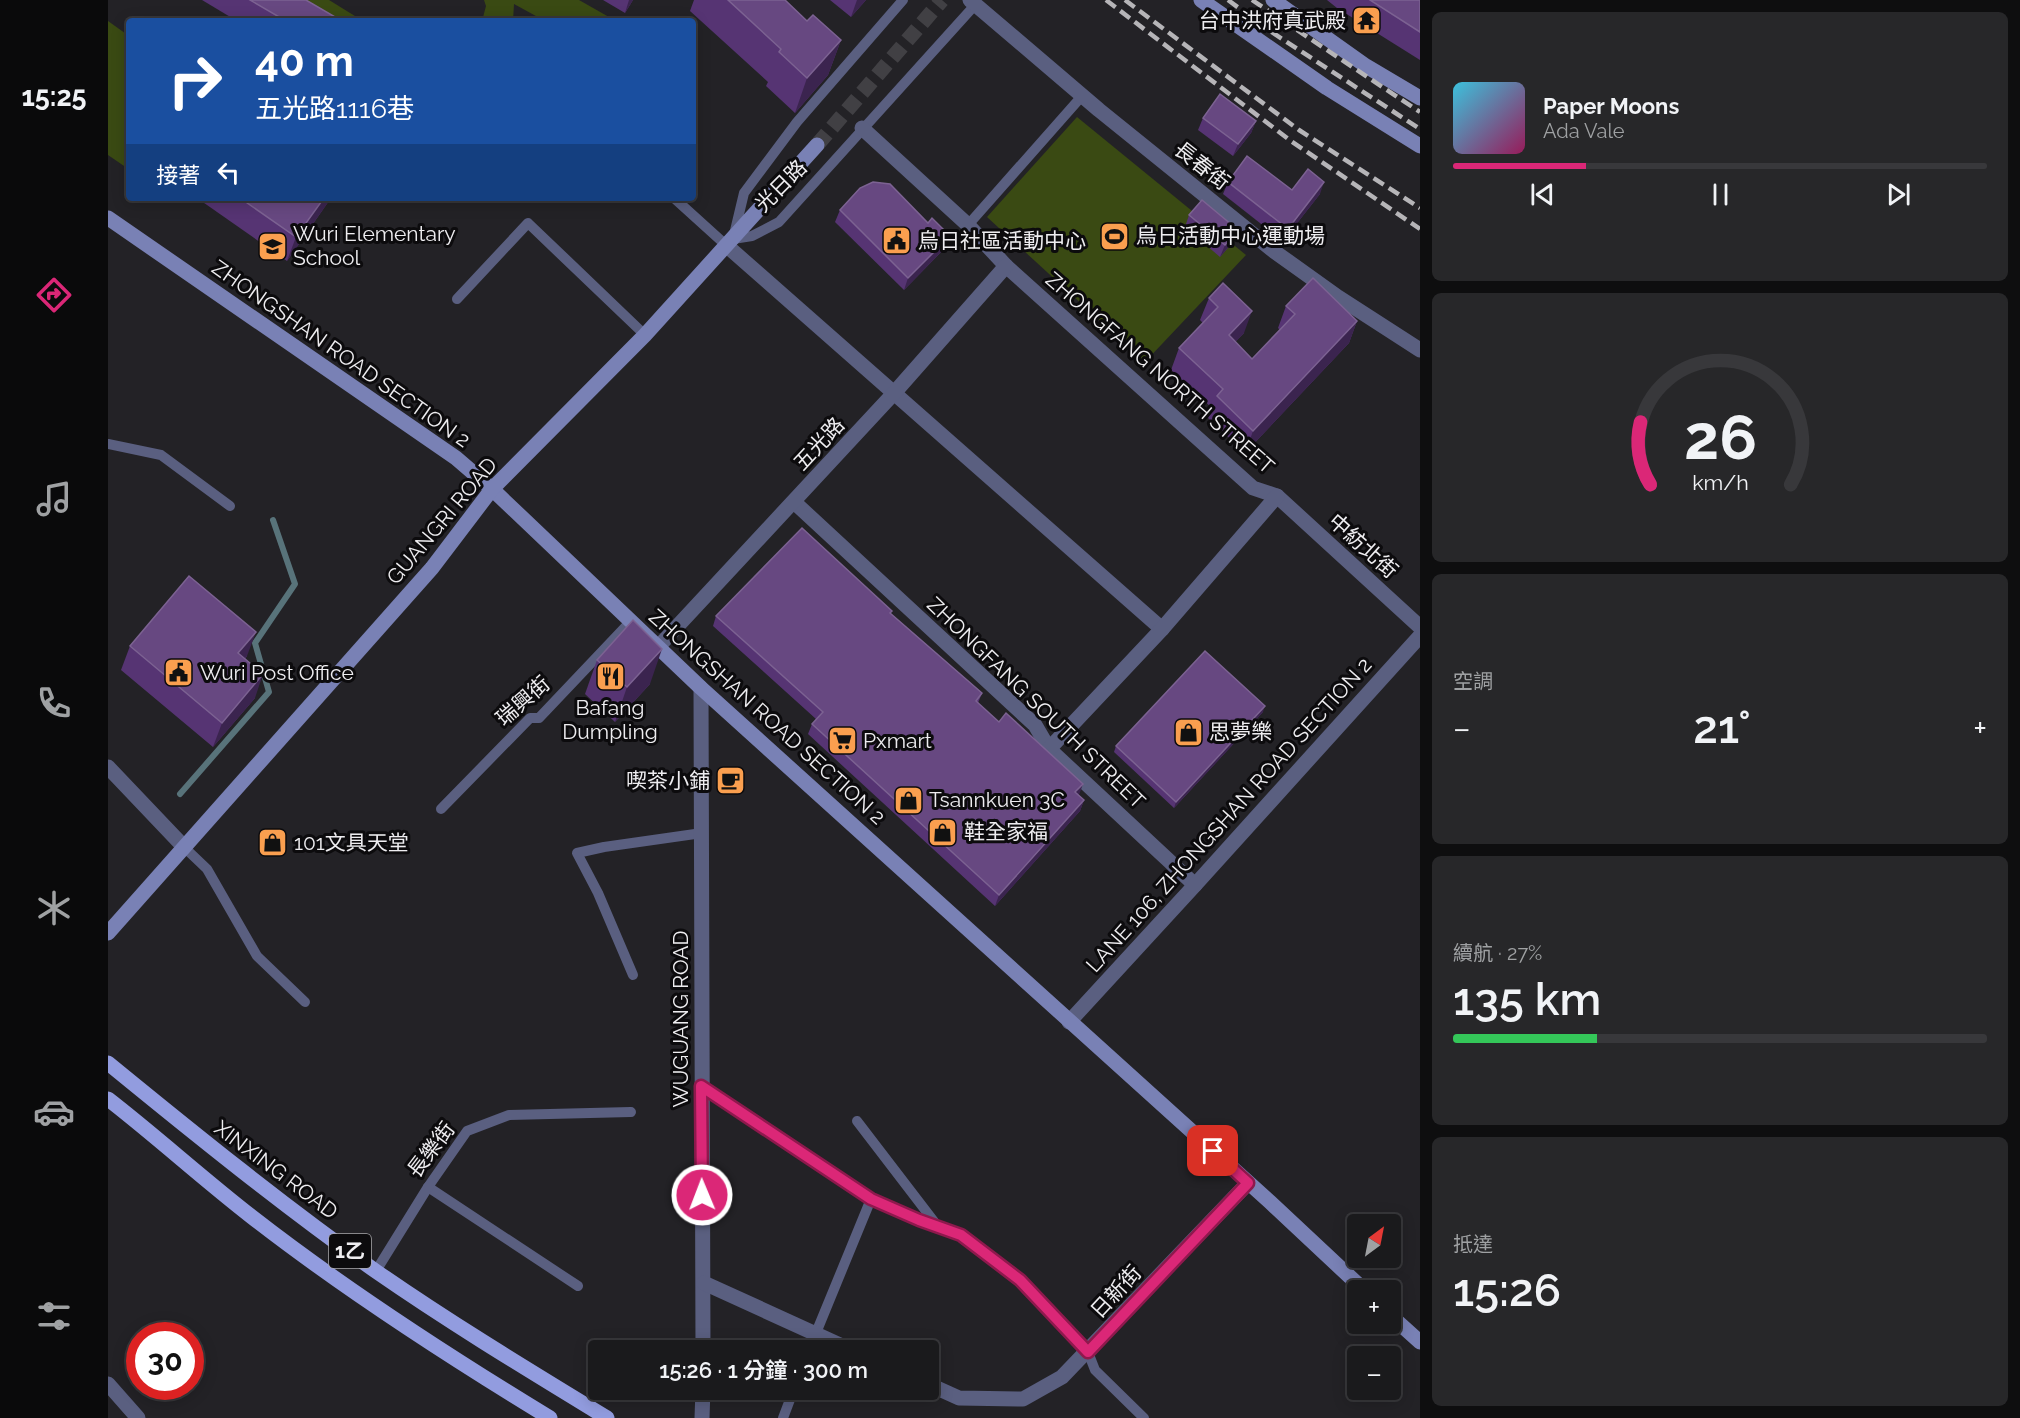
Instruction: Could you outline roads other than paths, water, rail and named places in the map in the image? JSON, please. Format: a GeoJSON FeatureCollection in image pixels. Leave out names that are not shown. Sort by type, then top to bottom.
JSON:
{"type":"FeatureCollection","features":[{"type":"Feature","properties":{"kind":"main road","name":"XINXING ROAD"},"geometry":{"type":"LineString","coordinates":[[108,1063],[274,1196],[376,1271],[458,1327],[607,1418]]}},
{"type":"Feature","properties":{"kind":"main road","name":"1乙"},"geometry":{"type":"LineString","coordinates":[[108,1099],[253,1218],[444,1353],[550,1418]]}},
{"type":"Feature","properties":{"kind":"street"},"geometry":{"type":"LineString","coordinates":[[1201,0],[1326,88],[1420,146]]}},
{"type":"Feature","properties":{"kind":"street"},"geometry":{"type":"LineString","coordinates":[[1274,0],[1365,66],[1420,98]]}},
{"type":"Feature","properties":{"kind":"street","name":"長春街"},"geometry":{"type":"LineString","coordinates":[[973,2],[1082,96],[1275,252],[1338,297],[1420,350]]}},
{"type":"Feature","properties":{"kind":"street","name":"ZHONGFANG NORTH STREET"},"geometry":{"type":"LineString","coordinates":[[862,128],[968,225],[1006,266],[1253,488],[1277,496]]}},
{"type":"Feature","properties":{"kind":"street","name":"GUANGRI ROAD"},"geometry":{"type":"LineString","coordinates":[[108,933],[432,568],[492,489],[645,335],[817,146]]}},
{"type":"Feature","properties":{"kind":"street","name":"ZHONGSHAN ROAD SECTION 2"},"geometry":{"type":"LineString","coordinates":[[110,224],[456,458],[492,489],[701,688],[1353,1280]]}},
{"type":"Feature","properties":{"kind":"street"},"geometry":{"type":"LineString","coordinates":[[730,243],[1162,629]]}},
{"type":"Feature","properties":{"kind":"street","name":"五光路"},"geometry":{"type":"LineString","coordinates":[[659,646],[895,392],[1006,266]]}},
{"type":"Feature","properties":{"kind":"street"},"geometry":{"type":"LineString","coordinates":[[1049,749],[1162,629],[1277,496]]}},
{"type":"Feature","properties":{"kind":"street","name":"中紡北街"},"geometry":{"type":"LineString","coordinates":[[1277,496],[1420,627]]}},
{"type":"Feature","properties":{"kind":"street","name":"ZHONGFANG SOUTH STREET"},"geometry":{"type":"LineString","coordinates":[[794,502],[1035,725],[1049,749],[1196,885]]}},
{"type":"Feature","properties":{"kind":"street","name":"LANE 106, ZHONGSHAN ROAD SECTION 2"},"geometry":{"type":"LineString","coordinates":[[1069,1022],[1420,636]]}},
{"type":"Feature","properties":{"kind":"street","name":"WUGUANG ROAD"},"geometry":{"type":"LineString","coordinates":[[701,688],[703,1340]]}},
{"type":"Feature","properties":{"kind":"street"},"geometry":{"type":"LineString","coordinates":[[108,767],[185,848]]}},
{"type":"Feature","properties":{"kind":"street","name":"日新街"},"geometry":{"type":"LineString","coordinates":[[939,1389],[959,1398],[1023,1400],[1062,1377],[1248,1183]]}},
{"type":"Feature","properties":{"kind":"street"},"geometry":{"type":"LineString","coordinates":[[704,1283],[828,1340]]}},
{"type":"Feature","properties":{"kind":"street"},"geometry":{"type":"LineString","coordinates":[[1401,1325],[1420,1342]]}},
{"type":"Feature","properties":{"kind":"street"},"geometry":{"type":"LineString","coordinates":[[108,1384],[138,1418]]}},
{"type":"Feature","properties":{"kind":"street"},"geometry":{"type":"LineString","coordinates":[[702,1418],[703,1400]]}},
{"type":"Feature","properties":{"kind":"lane","name":"光日路"},"geometry":{"type":"LineString","coordinates":[[730,243],[744,193],[797,122],[903,0]]}},
{"type":"Feature","properties":{"kind":"lane","name":"光日路"},"geometry":{"type":"LineString","coordinates":[[730,243],[752,236],[779,222],[973,2]]}},
{"type":"Feature","properties":{"kind":"lane"},"geometry":{"type":"LineString","coordinates":[[968,225],[1082,96]]}},
{"type":"Feature","properties":{"kind":"lane"},"geometry":{"type":"LineString","coordinates":[[678,201],[730,243]]}},
{"type":"Feature","properties":{"kind":"lane"},"geometry":{"type":"LineString","coordinates":[[457,299],[528,223],[645,335]]}},
{"type":"Feature","properties":{"kind":"lane"},"geometry":{"type":"LineString","coordinates":[[108,444],[161,455],[230,506]]}},
{"type":"Feature","properties":{"kind":"lane","name":"瑞興街"},"geometry":{"type":"LineString","coordinates":[[441,809],[530,718],[539,718],[631,621]]}},
{"type":"Feature","properties":{"kind":"lane"},"geometry":{"type":"LineString","coordinates":[[633,975],[598,893],[577,853],[604,846],[702,833]]}},
{"type":"Feature","properties":{"kind":"lane"},"geometry":{"type":"LineString","coordinates":[[185,848],[207,869],[257,956],[305,1002]]}},
{"type":"Feature","properties":{"kind":"lane"},"geometry":{"type":"LineString","coordinates":[[701,1086],[871,1199],[961,1235],[1020,1280],[1088,1352],[1095,1370],[1144,1418]]}},
{"type":"Feature","properties":{"kind":"lane","name":"長樂街"},"geometry":{"type":"LineString","coordinates":[[376,1271],[428,1187],[467,1131],[509,1115],[630,1112]]}},
{"type":"Feature","properties":{"kind":"lane"},"geometry":{"type":"LineString","coordinates":[[857,1121],[939,1228]]}},
{"type":"Feature","properties":{"kind":"lane"},"geometry":{"type":"LineString","coordinates":[[428,1187],[578,1286]]}},
{"type":"Feature","properties":{"kind":"lane"},"geometry":{"type":"LineString","coordinates":[[812,1340],[871,1199]]}},
{"type":"Feature","properties":{"kind":"lane"},"geometry":{"type":"LineString","coordinates":[[783,1418],[790,1400]]}},
{"type":"Feature","properties":{"kind":"waterway"},"geometry":{"type":"LineString","coordinates":[[180,794],[269,692],[255,643],[295,584],[273,520]]}},
{"type":"Feature","properties":{"kind":"tunnel"},"geometry":{"type":"LineString","coordinates":[[817,145],[942,0]]}},
{"type":"Feature","properties":{"kind":"railway"},"geometry":{"type":"LineString","coordinates":[[1106,0],[1291,141],[1420,229]]}},
{"type":"Feature","properties":{"kind":"railway"},"geometry":{"type":"LineString","coordinates":[[1125,0],[1299,130],[1420,208]]}},
{"type":"Feature","properties":{"kind":"railway"},"geometry":{"type":"LineString","coordinates":[[1228,0],[1270,31],[1420,129]]}},
{"type":"Feature","properties":{"kind":"railway"},"geometry":{"type":"LineString","coordinates":[[1252,0],[1420,112]]}},
{"type":"Feature","properties":{"kind":"place","name":"台中洪府真武殿"},"geometry":{"type":"Point","coordinates":[1367,21]}},
{"type":"Feature","properties":{"kind":"place","name":"烏日活動中心運動場"},"geometry":{"type":"Point","coordinates":[1115,236]}},
{"type":"Feature","properties":{"kind":"place","name":"烏日社區活動中心"},"geometry":{"type":"Point","coordinates":[897,241]}},
{"type":"Feature","properties":{"kind":"place","name":"Wuri Elementary School"},"geometry":{"type":"Point","coordinates":[272,246]}},
{"type":"Feature","properties":{"kind":"place","name":"Wuri Post Office"},"geometry":{"type":"Point","coordinates":[179,673]}},
{"type":"Feature","properties":{"kind":"place","name":"Bafang Dumpling"},"geometry":{"type":"Point","coordinates":[610,677]}},
{"type":"Feature","properties":{"kind":"place","name":"思夢樂"},"geometry":{"type":"Point","coordinates":[1188,732]}},
{"type":"Feature","properties":{"kind":"place","name":"Pxmart"},"geometry":{"type":"Point","coordinates":[842,741]}},
{"type":"Feature","properties":{"kind":"place","name":"喫茶小鋪"},"geometry":{"type":"Point","coordinates":[731,781]}},
{"type":"Feature","properties":{"kind":"place","name":"Tsannkuen 3C"},"geometry":{"type":"Point","coordinates":[908,800]}},
{"type":"Feature","properties":{"kind":"place","name":"鞋全家福"},"geometry":{"type":"Point","coordinates":[943,832]}},
{"type":"Feature","properties":{"kind":"place","name":"101文具天堂"},"geometry":{"type":"Point","coordinates":[273,843]}}]}
